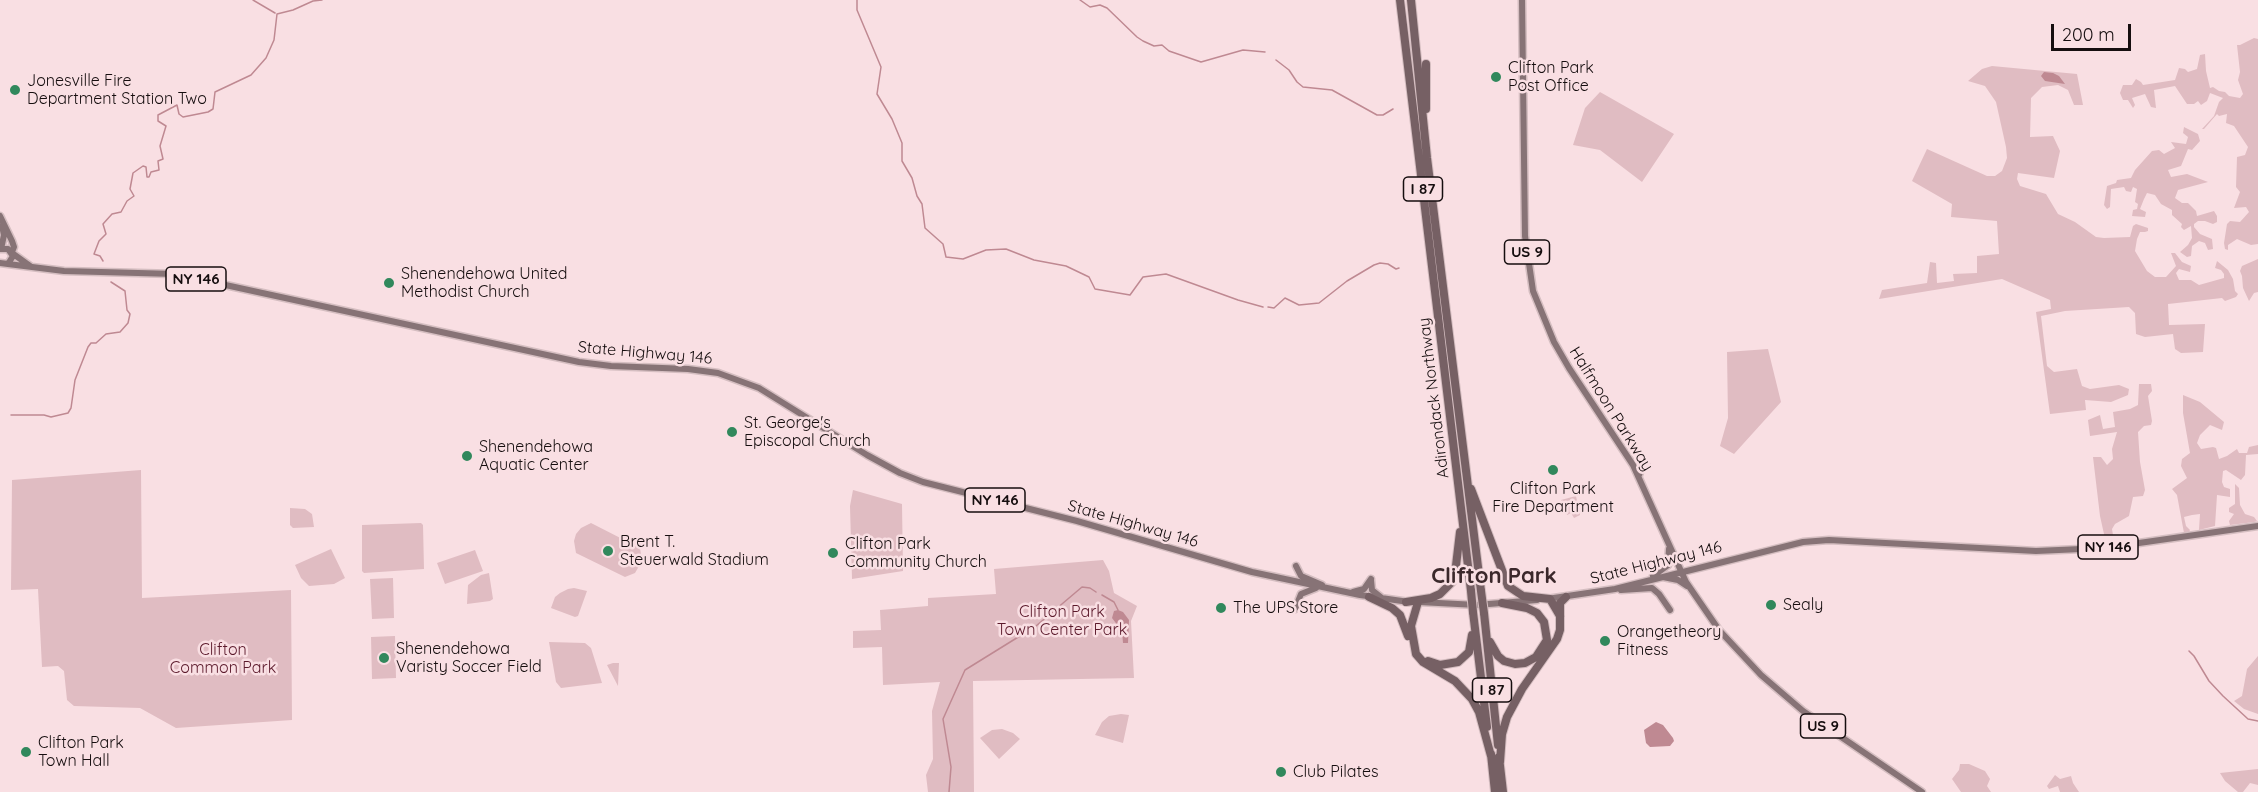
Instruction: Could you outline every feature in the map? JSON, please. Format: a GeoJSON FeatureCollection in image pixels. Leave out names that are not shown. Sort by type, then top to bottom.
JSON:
{"type":"FeatureCollection","features":[{"type":"Feature","properties":{"kind":"highway","name":"Adirondack Northway"},"geometry":{"type":"LineString","coordinates":[[1400,0],[1495,792]]}},
{"type":"Feature","properties":{"kind":"highway","name":"Adirondack Northway"},"geometry":{"type":"LineString","coordinates":[[1411,0],[1427,158],[1484,616],[1503,792]]}},
{"type":"Feature","properties":{"kind":"highway"},"geometry":{"type":"LineString","coordinates":[[1426,64],[1427,158]]}},
{"type":"Feature","properties":{"kind":"highway"},"geometry":{"type":"LineString","coordinates":[[1463,459],[1476,504],[1508,586],[1523,596],[1550,598],[1560,616]]}},
{"type":"Feature","properties":{"kind":"highway"},"geometry":{"type":"LineString","coordinates":[[1406,602],[1431,598],[1440,594],[1453,581],[1462,515]]}},
{"type":"Feature","properties":{"kind":"highway"},"geometry":{"type":"LineString","coordinates":[[1369,597],[1392,608],[1400,615],[1416,654],[1422,662],[1455,681],[1472,699],[1479,712],[1491,756]]}},
{"type":"Feature","properties":{"kind":"highway"},"geometry":{"type":"LineString","coordinates":[[1500,762],[1502,734],[1507,717],[1518,696],[1557,639],[1560,630],[1560,603],[1566,597]]}},
{"type":"Feature","properties":{"kind":"highway"},"geometry":{"type":"LineString","coordinates":[[1416,654],[1411,626],[1420,602]]}},
{"type":"Feature","properties":{"kind":"highway"},"geometry":{"type":"LineString","coordinates":[[1420,602],[1414,620],[1416,644],[1421,656],[1434,664],[1447,666],[1463,658],[1471,646],[1475,625]]}},
{"type":"Feature","properties":{"kind":"highway"},"geometry":{"type":"LineString","coordinates":[[1484,616],[1490,642],[1498,656],[1515,664],[1525,663],[1536,657],[1547,640],[1547,630],[1542,619],[1533,610],[1502,603]]}},
{"type":"Feature","properties":{"kind":"main road","name":"Halfmoon Parkway"},"geometry":{"type":"LineString","coordinates":[[1522,0],[1525,236],[1533,291],[1545,324],[1559,352],[1633,465],[1689,588],[1723,635],[1770,684],[1835,735],[1922,792]]}},
{"type":"Feature","properties":{"kind":"main road"},"geometry":{"type":"LineString","coordinates":[[0,217],[4,235],[0,249],[6,248],[30,267]]}},
{"type":"Feature","properties":{"kind":"main road"},"geometry":{"type":"LineString","coordinates":[[0,217],[14,247],[12,260],[8,264]]}},
{"type":"Feature","properties":{"kind":"main road","name":"State Highway 146"},"geometry":{"type":"LineString","coordinates":[[0,263],[64,271],[175,274],[579,362],[718,373],[759,388],[871,457],[913,478],[1077,521],[1252,572],[1369,597],[1406,602],[1477,605],[1566,597],[1615,589],[1783,546],[1829,540],[2036,551],[2115,547],[2258,526]]}},
{"type":"Feature","properties":{"kind":"main road"},"geometry":{"type":"LineString","coordinates":[[1638,476],[1641,469],[1647,466]]}},
{"type":"Feature","properties":{"kind":"main road"},"geometry":{"type":"LineString","coordinates":[[1645,581],[1666,567],[1669,562],[1669,543]]}},
{"type":"Feature","properties":{"kind":"main road"},"geometry":{"type":"LineString","coordinates":[[1296,566],[1301,576],[1328,588]]}},
{"type":"Feature","properties":{"kind":"main road"},"geometry":{"type":"LineString","coordinates":[[1662,577],[1680,581],[1689,588]]}},
{"type":"Feature","properties":{"kind":"main road"},"geometry":{"type":"LineString","coordinates":[[1345,592],[1364,589],[1371,579],[1372,590],[1383,599]]}},
{"type":"Feature","properties":{"kind":"main road"},"geometry":{"type":"LineString","coordinates":[[1295,609],[1301,594],[1319,587]]}},
{"type":"Feature","properties":{"kind":"main road"},"geometry":{"type":"LineString","coordinates":[[1615,589],[1652,588],[1670,610]]}},
{"type":"Feature","properties":{"kind":"green space"},"geometry":{"type":"Polygon","coordinates":[[[2254,38],[2258,39],[2258,244],[2251,245],[2237,239],[2228,245],[2228,250],[2225,249],[2224,243],[2227,224],[2230,221],[2240,222],[2249,212],[2246,207],[2234,208],[2240,192],[2236,187],[2237,157],[2245,155],[2248,147],[2234,126],[2226,123],[2227,114],[2219,116],[2217,114],[2202,129],[2214,116],[2223,98],[2210,93],[2207,101],[2201,105],[2198,101],[2194,104],[2187,104],[2175,86],[2154,90],[2156,108],[2151,107],[2145,94],[2132,98],[2135,105],[2133,108],[2128,100],[2123,100],[2120,93],[2123,85],[2132,85],[2136,79],[2143,85],[2175,80],[2179,68],[2188,72],[2197,69],[2200,55],[2205,54],[2210,88],[2213,87],[2229,96],[2240,98],[2243,94],[2238,80],[2240,72],[2237,45],[2254,38]]]}},
{"type":"Feature","properties":{"kind":"green space"},"geometry":{"type":"Polygon","coordinates":[[[1992,66],[2077,74],[2083,105],[2074,105],[2068,90],[2058,85],[2042,87],[2031,98],[2030,137],[2053,136],[2060,151],[2054,178],[2018,173],[2017,179],[2020,186],[2046,194],[2058,214],[2075,222],[2096,237],[2130,237],[2133,226],[2136,224],[2148,228],[2148,231],[2140,232],[2135,251],[2147,271],[2155,277],[2166,277],[2176,266],[2171,253],[2175,253],[2182,262],[2191,266],[2190,272],[2179,269],[2176,273],[2179,280],[2191,280],[2199,285],[2224,278],[2221,270],[2215,268],[2217,261],[2228,270],[2238,294],[2225,301],[2222,298],[2168,304],[2169,325],[2205,324],[2203,352],[2181,353],[2175,349],[2173,334],[2145,337],[2136,334],[2135,313],[2129,307],[2065,311],[2041,316],[2047,366],[2054,372],[2077,369],[2082,386],[2090,389],[2119,385],[2129,389],[2128,395],[2111,402],[2085,400],[2086,410],[2050,414],[2036,312],[2051,309],[2050,300],[2002,279],[1879,299],[1882,290],[1927,283],[1930,262],[1936,263],[1937,283],[1954,281],[1953,274],[1977,273],[1977,256],[1999,254],[1997,221],[1951,217],[1952,204],[1912,181],[1927,149],[1987,176],[1995,176],[2002,171],[2007,158],[1996,102],[1985,86],[1968,81],[1982,69],[1992,66]]]}},
{"type":"Feature","properties":{"kind":"green space"},"geometry":{"type":"Polygon","coordinates":[[[1600,92],[1674,134],[1642,182],[1600,150],[1573,145],[1585,108],[1600,92]]]}},
{"type":"Feature","properties":{"kind":"green space"},"geometry":{"type":"Polygon","coordinates":[[[2184,127],[2198,134],[2200,141],[2192,150],[2188,149],[2181,166],[2168,170],[2171,177],[2187,174],[2208,182],[2178,190],[2175,198],[2182,203],[2188,203],[2196,211],[2197,216],[2214,211],[2217,216],[2217,222],[2213,224],[2198,221],[2194,224],[2200,234],[2212,239],[2213,249],[2208,250],[2205,243],[2199,241],[2192,246],[2191,256],[2187,257],[2180,252],[2192,238],[2191,226],[2184,230],[2181,227],[2182,224],[2172,215],[2172,210],[2161,204],[2155,195],[2147,193],[2144,199],[2140,209],[2146,212],[2145,217],[2132,216],[2138,204],[2135,202],[2137,189],[2133,187],[2131,192],[2126,191],[2124,187],[2111,189],[2110,207],[2107,209],[2104,205],[2107,186],[2116,183],[2117,180],[2131,178],[2152,151],[2159,150],[2164,154],[2175,148],[2171,142],[2186,144],[2188,137],[2183,133],[2184,127]]]}},
{"type":"Feature","properties":{"kind":"green space"},"geometry":{"type":"Polygon","coordinates":[[[2258,259],[2258,292],[2254,293],[2249,301],[2243,288],[2240,271],[2242,266],[2258,259]]]}},
{"type":"Feature","properties":{"kind":"green space"},"geometry":{"type":"Polygon","coordinates":[[[1768,349],[1781,402],[1734,454],[1720,446],[1728,418],[1727,352],[1768,349]]]}},
{"type":"Feature","properties":{"kind":"green space"},"geometry":{"type":"Polygon","coordinates":[[[2139,384],[2151,384],[2152,391],[2148,396],[2151,425],[2144,426],[2138,432],[2145,490],[2143,496],[2133,497],[2129,516],[2115,524],[2112,529],[2114,541],[2106,543],[2100,516],[2093,457],[2101,457],[2107,465],[2113,459],[2112,449],[2117,432],[2090,436],[2088,420],[2100,415],[2103,429],[2115,427],[2113,412],[2138,405],[2139,384]]]}},
{"type":"Feature","properties":{"kind":"green space"},"geometry":{"type":"Polygon","coordinates":[[[2183,395],[2200,402],[2224,422],[2222,430],[2210,425],[2200,435],[2197,443],[2201,449],[2216,448],[2219,459],[2237,449],[2239,453],[2247,453],[2249,447],[2258,445],[2258,454],[2246,455],[2245,475],[2241,480],[2226,470],[2223,471],[2222,482],[2224,487],[2230,489],[2230,497],[2217,495],[2215,526],[2199,530],[2200,514],[2192,515],[2184,517],[2186,526],[2190,530],[2184,533],[2177,495],[2172,489],[2187,478],[2181,466],[2182,459],[2190,453],[2183,413],[2183,395]]]}},
{"type":"Feature","properties":{"kind":"green space","name":"Clifton Common Park"},"geometry":{"type":"Polygon","coordinates":[[[141,470],[142,598],[291,590],[292,720],[176,728],[140,708],[74,706],[67,700],[64,671],[58,666],[42,667],[38,589],[11,590],[12,480],[141,470]]]}},
{"type":"Feature","properties":{"kind":"green space"},"geometry":{"type":"Polygon","coordinates":[[[2235,484],[2239,488],[2240,505],[2245,514],[2254,517],[2257,521],[2230,525],[2229,521],[2234,514],[2229,512],[2229,508],[2235,504],[2235,484]]]}},
{"type":"Feature","properties":{"kind":"green space"},"geometry":{"type":"Polygon","coordinates":[[[853,490],[902,504],[903,571],[852,579],[850,506],[853,490]]]}},
{"type":"Feature","properties":{"kind":"green space"},"geometry":{"type":"Polygon","coordinates":[[[1576,496],[1580,515],[1574,518],[1571,513],[1567,515],[1561,500],[1576,496]]]}},
{"type":"Feature","properties":{"kind":"green space"},"geometry":{"type":"Polygon","coordinates":[[[290,508],[305,509],[312,514],[314,527],[293,528],[290,525],[290,508]]]}},
{"type":"Feature","properties":{"kind":"green space"},"geometry":{"type":"Polygon","coordinates":[[[421,523],[423,525],[424,569],[364,573],[362,571],[362,525],[421,523]]]}},
{"type":"Feature","properties":{"kind":"green space","name":"Brent T. Steuerwald Stadium"},"geometry":{"type":"Polygon","coordinates":[[[591,523],[640,548],[642,561],[635,573],[625,577],[576,553],[574,541],[576,534],[581,528],[591,523]]]}},
{"type":"Feature","properties":{"kind":"green space"},"geometry":{"type":"Polygon","coordinates":[[[331,549],[345,578],[334,584],[309,586],[301,578],[295,565],[331,549]]]}},
{"type":"Feature","properties":{"kind":"green space"},"geometry":{"type":"Polygon","coordinates":[[[475,550],[483,571],[445,584],[437,563],[475,550]]]}},
{"type":"Feature","properties":{"kind":"green space","name":"Clifton Park Town Center Park"},"geometry":{"type":"Polygon","coordinates":[[[1103,560],[1109,571],[1114,593],[1137,606],[1131,621],[1134,678],[973,681],[974,792],[928,792],[926,775],[933,759],[932,711],[940,682],[883,685],[882,647],[853,648],[853,631],[881,630],[880,610],[928,606],[928,598],[996,594],[994,569],[1103,560]]]}},
{"type":"Feature","properties":{"kind":"green space"},"geometry":{"type":"Polygon","coordinates":[[[489,573],[493,599],[467,604],[468,585],[481,575],[489,573]]]}},
{"type":"Feature","properties":{"kind":"green space"},"geometry":{"type":"Polygon","coordinates":[[[393,578],[394,618],[372,619],[370,579],[393,578]]]}},
{"type":"Feature","properties":{"kind":"green space"},"geometry":{"type":"Polygon","coordinates":[[[574,588],[587,591],[578,616],[575,617],[551,608],[555,597],[574,588]]]}},
{"type":"Feature","properties":{"kind":"green space","name":"Shenendehowa Varisty Soccer Field"},"geometry":{"type":"Polygon","coordinates":[[[395,636],[396,678],[372,679],[371,637],[395,636]]]}},
{"type":"Feature","properties":{"kind":"green space"},"geometry":{"type":"Polygon","coordinates":[[[549,642],[585,643],[591,648],[602,683],[561,688],[556,682],[549,642]]]}},
{"type":"Feature","properties":{"kind":"green space"},"geometry":{"type":"Polygon","coordinates":[[[2258,656],[2258,714],[2244,709],[2234,701],[2242,696],[2247,669],[2258,656]]]}},
{"type":"Feature","properties":{"kind":"green space"},"geometry":{"type":"Polygon","coordinates":[[[619,663],[618,686],[607,665],[619,663]]]}},
{"type":"Feature","properties":{"kind":"green space"},"geometry":{"type":"Polygon","coordinates":[[[1129,715],[1123,743],[1095,735],[1102,722],[1109,716],[1129,715]]]}},
{"type":"Feature","properties":{"kind":"green space"},"geometry":{"type":"Polygon","coordinates":[[[1002,729],[1013,733],[1020,739],[999,759],[980,738],[992,730],[1002,729]]]}},
{"type":"Feature","properties":{"kind":"green space"},"geometry":{"type":"Polygon","coordinates":[[[1960,764],[1969,764],[1985,771],[1990,779],[1987,786],[1991,792],[1961,792],[1952,779],[1959,770],[1960,764]]]}},
{"type":"Feature","properties":{"kind":"green space"},"geometry":{"type":"Polygon","coordinates":[[[2258,769],[2258,785],[2250,783],[2243,792],[2238,792],[2225,781],[2220,773],[2258,769]]]}},
{"type":"Feature","properties":{"kind":"green space"},"geometry":{"type":"Polygon","coordinates":[[[2055,775],[2060,779],[2071,776],[2079,792],[2060,792],[2058,786],[2049,789],[2047,786],[2055,775]]]}},
{"type":"Feature","properties":{"kind":"shaded area"},"geometry":{"type":"Polygon","coordinates":[[[2044,72],[2059,76],[2065,84],[2045,81],[2041,76],[2044,72]]]}},
{"type":"Feature","properties":{"kind":"shaded area"},"geometry":{"type":"Polygon","coordinates":[[[1114,611],[1123,612],[1129,620],[1128,643],[1123,643],[1122,631],[1112,618],[1114,611]]]}},
{"type":"Feature","properties":{"kind":"shaded area"},"geometry":{"type":"Polygon","coordinates":[[[1656,722],[1663,725],[1673,738],[1674,741],[1670,746],[1650,747],[1646,743],[1644,730],[1656,722]]]}},
{"type":"Feature","properties":{"kind":"waterway"},"geometry":{"type":"LineString","coordinates":[[253,0],[275,13]]}},
{"type":"Feature","properties":{"kind":"waterway"},"geometry":{"type":"LineString","coordinates":[[103,261],[100,256],[94,254],[99,241],[106,234],[103,224],[112,214],[121,212],[127,201],[134,196],[130,189],[133,173],[143,166],[146,167],[147,177],[151,172],[159,170],[158,161],[163,159],[160,146],[166,126],[158,121],[158,115],[177,105],[179,114],[183,117],[213,109],[215,92],[251,75],[266,58],[274,40],[277,14],[322,0]]}},
{"type":"Feature","properties":{"kind":"waterway"},"geometry":{"type":"LineString","coordinates":[[857,0],[857,10],[881,67],[877,94],[892,119],[902,143],[902,161],[912,178],[922,204],[925,228],[943,244],[946,257],[963,259],[986,250],[1006,249],[1034,260],[1066,266],[1089,277],[1095,289],[1130,295],[1143,277],[1166,274],[1263,307]]}},
{"type":"Feature","properties":{"kind":"waterway"},"geometry":{"type":"LineString","coordinates":[[1080,0],[1090,7],[1100,5],[1107,8],[1143,41],[1154,46],[1162,45],[1169,51],[1201,62],[1243,50],[1265,52]]}},
{"type":"Feature","properties":{"kind":"waterway"},"geometry":{"type":"LineString","coordinates":[[1276,60],[1289,70],[1303,87],[1332,90],[1377,115],[1383,115],[1393,109]]}},
{"type":"Feature","properties":{"kind":"waterway"},"geometry":{"type":"LineString","coordinates":[[1268,307],[1274,308],[1285,298],[1299,305],[1319,303],[1347,281],[1374,265],[1380,263],[1399,268]]}},
{"type":"Feature","properties":{"kind":"waterway"},"geometry":{"type":"LineString","coordinates":[[11,415],[51,417],[68,413],[71,408],[75,380],[88,347],[106,334],[120,332],[128,323],[130,314],[127,310],[125,291],[111,282]]}},
{"type":"Feature","properties":{"kind":"waterway"},"geometry":{"type":"LineString","coordinates":[[949,792],[951,767],[943,719],[965,670],[1036,626],[1082,587],[1096,592]]}},
{"type":"Feature","properties":{"kind":"waterway"},"geometry":{"type":"LineString","coordinates":[[1102,595],[1114,602],[1118,610]]}},
{"type":"Feature","properties":{"kind":"waterway"},"geometry":{"type":"LineString","coordinates":[[2189,651],[2209,681],[2223,696],[2248,719],[2258,721]]}},
{"type":"Feature","properties":{"kind":"place","name":"Clifton Park Post Office"},"geometry":{"type":"Point","coordinates":[1496,77]}},
{"type":"Feature","properties":{"kind":"place","name":"Jonesville Fire Department Station Two"},"geometry":{"type":"Point","coordinates":[15,90]}},
{"type":"Feature","properties":{"kind":"place","name":"Shenendehowa United Methodist Church"},"geometry":{"type":"Point","coordinates":[389,283]}},
{"type":"Feature","properties":{"kind":"place","name":"St. George's Episcopal Church"},"geometry":{"type":"Point","coordinates":[732,432]}},
{"type":"Feature","properties":{"kind":"place","name":"Shenendehowa Aquatic Center"},"geometry":{"type":"Point","coordinates":[467,456]}},
{"type":"Feature","properties":{"kind":"place","name":"Clifton Park Fire Department"},"geometry":{"type":"Point","coordinates":[1553,470]}},
{"type":"Feature","properties":{"kind":"place","name":"Brent T. Steuerwald Stadium"},"geometry":{"type":"Point","coordinates":[608,551]}},
{"type":"Feature","properties":{"kind":"place","name":"Clifton Park Community Church"},"geometry":{"type":"Point","coordinates":[833,553]}},
{"type":"Feature","properties":{"kind":"place","name":"Sealy"},"geometry":{"type":"Point","coordinates":[1771,605]}},
{"type":"Feature","properties":{"kind":"place","name":"The UPS Store"},"geometry":{"type":"Point","coordinates":[1221,608]}},
{"type":"Feature","properties":{"kind":"place","name":"Orangetheory Fitness"},"geometry":{"type":"Point","coordinates":[1605,641]}},
{"type":"Feature","properties":{"kind":"place","name":"Shenendehowa Varisty Soccer Field"},"geometry":{"type":"Point","coordinates":[384,658]}},
{"type":"Feature","properties":{"kind":"place","name":"Clifton Park Town Hall"},"geometry":{"type":"Point","coordinates":[26,752]}},
{"type":"Feature","properties":{"kind":"place","name":"Club Pilates"},"geometry":{"type":"Point","coordinates":[1281,772]}},
{"type":"Feature","properties":{"kind":"district","name":"Clifton Park"},"geometry":{"type":"Point","coordinates":[1494,576]}}]}
